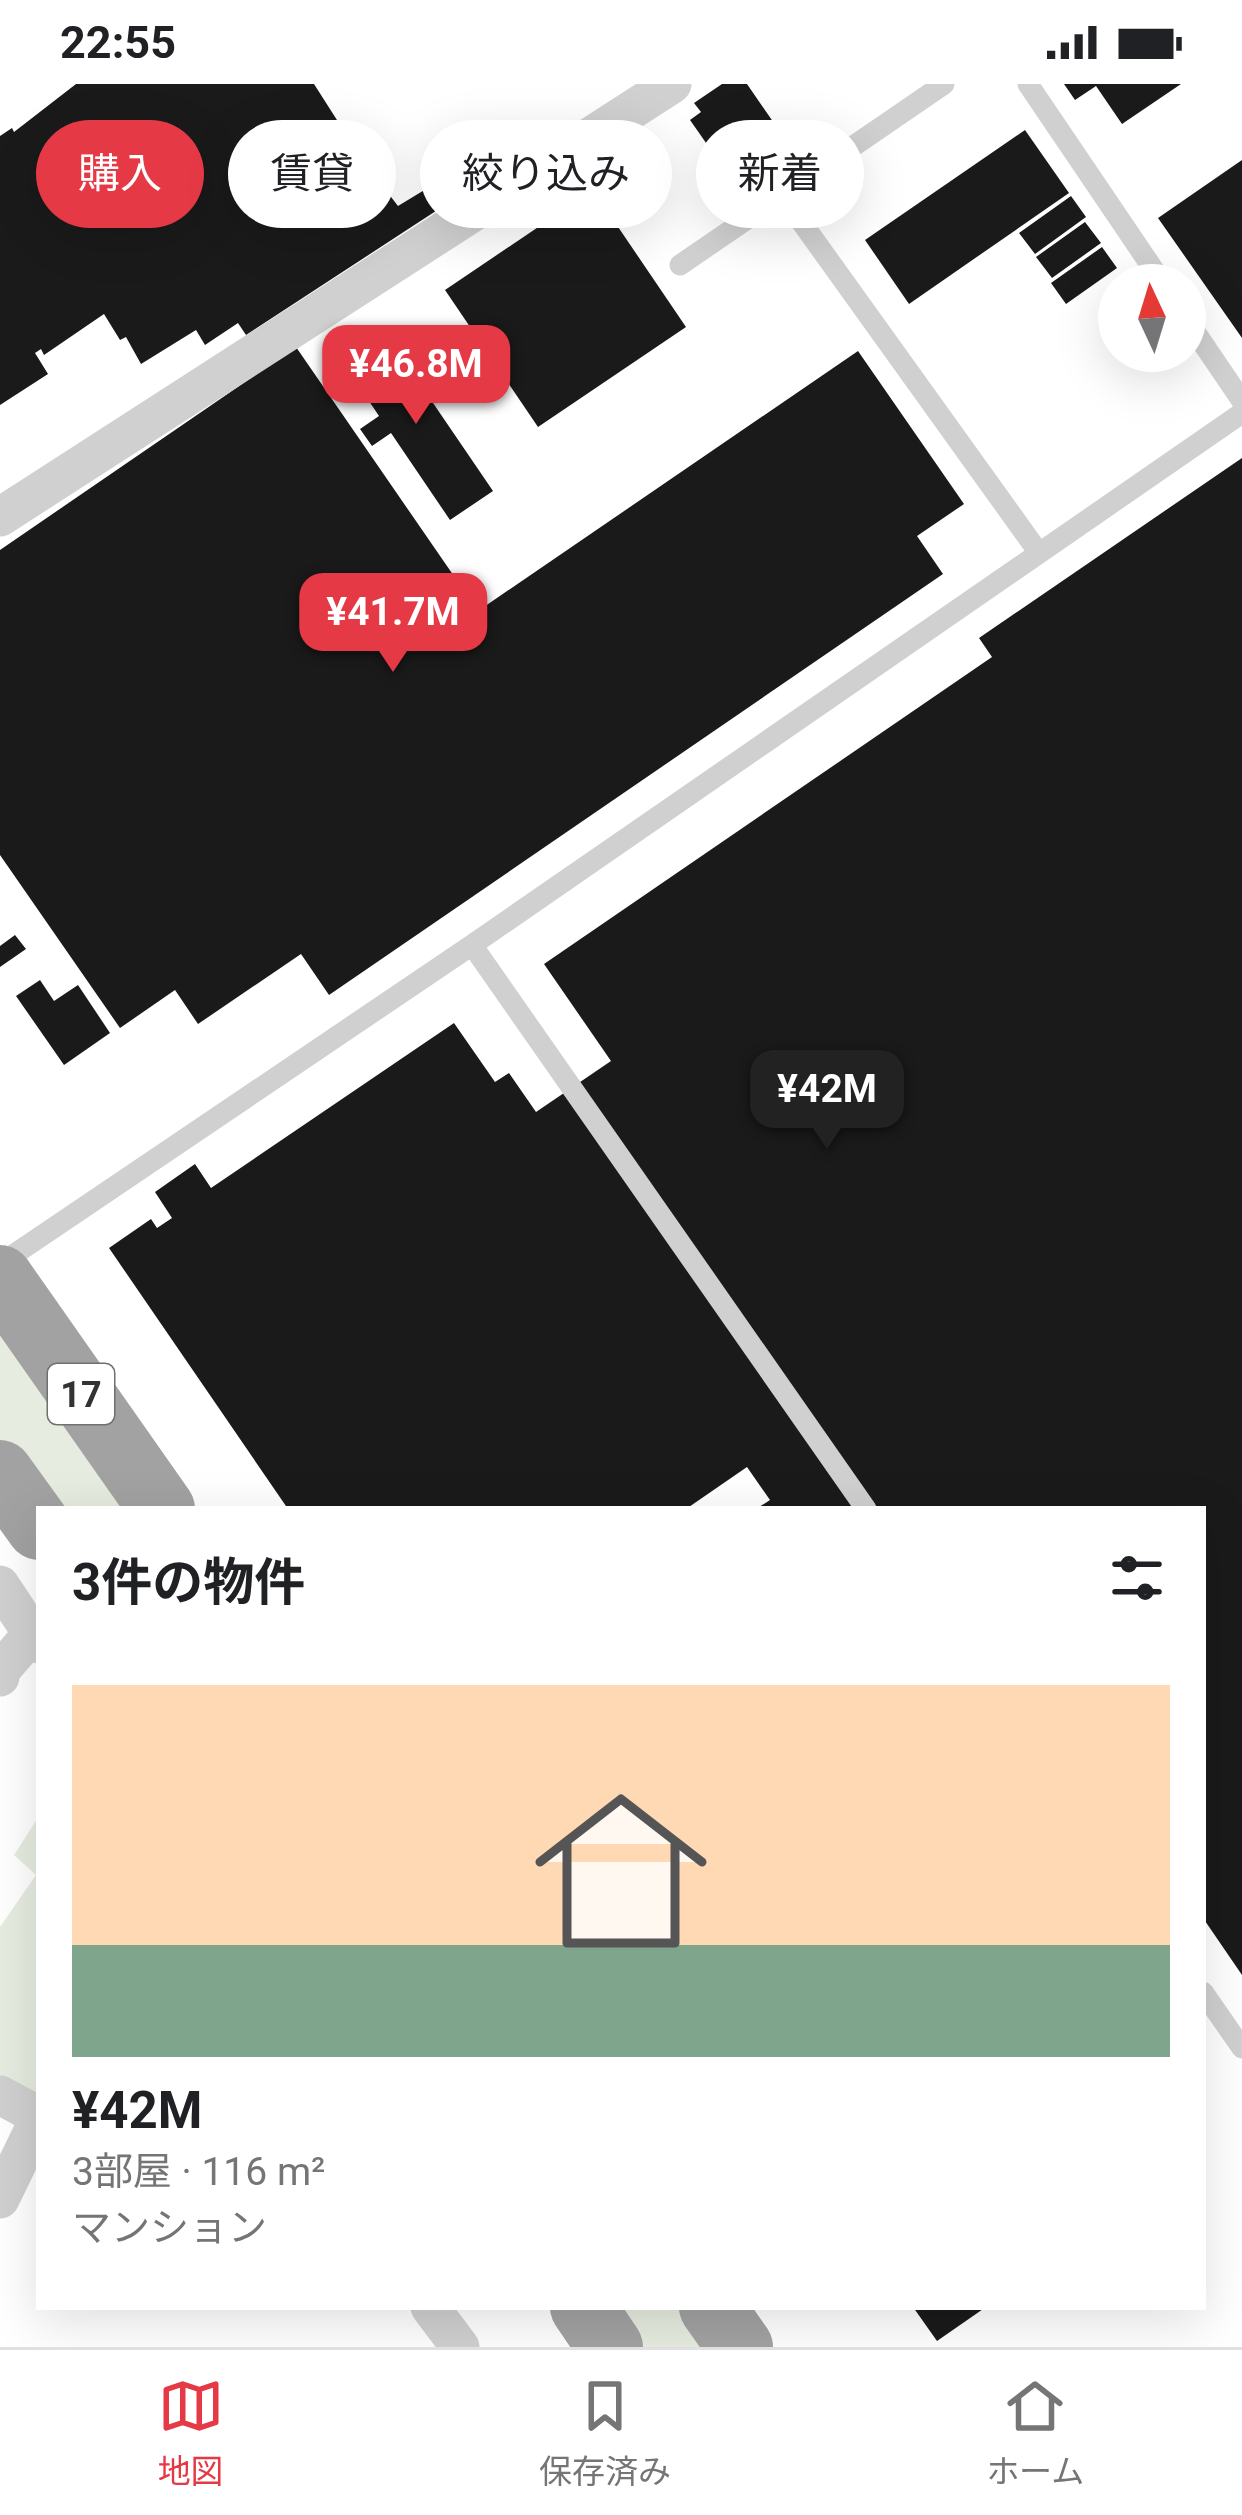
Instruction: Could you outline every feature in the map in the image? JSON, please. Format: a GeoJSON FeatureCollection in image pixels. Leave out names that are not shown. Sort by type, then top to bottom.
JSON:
{"type":"FeatureCollection","features":[{"type":"Feature","properties":{"kind":"highway","name":"17"},"geometry":{"type":"LineString","coordinates":[[0,1278],[161,1506]]}},
{"type":"Feature","properties":{"kind":"highway"},"geometry":{"type":"LineString","coordinates":[[0,1473],[36,1523]]}},
{"type":"Feature","properties":{"kind":"highway"},"geometry":{"type":"LineString","coordinates":[[585,2310],[610,2347]]}},
{"type":"Feature","properties":{"kind":"highway"},"geometry":{"type":"LineString","coordinates":[[714,2310],[740,2347]]}},
{"type":"Feature","properties":{"kind":"street"},"geometry":{"type":"LineString","coordinates":[[0,518],[672,84]]}},
{"type":"Feature","properties":{"kind":"street"},"geometry":{"type":"LineString","coordinates":[[0,1585],[36,1639],[1,1670],[0,1677]]}},
{"type":"Feature","properties":{"kind":"street"},"geometry":{"type":"LineString","coordinates":[[0,2095],[36,2116]]}},
{"type":"Feature","properties":{"kind":"street"},"geometry":{"type":"LineString","coordinates":[[0,2199],[36,2124]]}},
{"type":"Feature","properties":{"kind":"street"},"geometry":{"type":"LineString","coordinates":[[432,2310],[460,2347]]}},
{"type":"Feature","properties":{"kind":"lane"},"geometry":{"type":"LineString","coordinates":[[864,139],[944,84]]}},
{"type":"Feature","properties":{"kind":"lane"},"geometry":{"type":"LineString","coordinates":[[1028,84],[1150,264]]}},
{"type":"Feature","properties":{"kind":"lane"},"geometry":{"type":"LineString","coordinates":[[680,265],[734,228]]}},
{"type":"Feature","properties":{"kind":"lane"},"geometry":{"type":"LineString","coordinates":[[806,228],[1039,554]]}},
{"type":"Feature","properties":{"kind":"lane"},"geometry":{"type":"LineString","coordinates":[[1206,348],[1242,401]]}},
{"type":"Feature","properties":{"kind":"lane"},"geometry":{"type":"LineString","coordinates":[[0,1264],[472,945],[1242,413]]}},
{"type":"Feature","properties":{"kind":"lane"},"geometry":{"type":"LineString","coordinates":[[472,945],[864,1506]]}},
{"type":"Feature","properties":{"kind":"lane"},"geometry":{"type":"LineString","coordinates":[[1206,1996],[1242,2048]]}},
{"type":"Feature","properties":{"kind":"shaded area"},"geometry":{"type":"Polygon","coordinates":[[[0,1330],[129,1506],[49,1506],[0,1439],[0,1330]]]}},
{"type":"Feature","properties":{"kind":"shaded area"},"geometry":{"type":"Polygon","coordinates":[[[36,1821],[36,1875],[14,1855],[36,1821]]]}},
{"type":"Feature","properties":{"kind":"shaded area"},"geometry":{"type":"Polygon","coordinates":[[[36,1875],[36,2098],[0,2078],[0,1927],[36,1875]]]}},
{"type":"Feature","properties":{"kind":"shaded area"},"geometry":{"type":"Polygon","coordinates":[[[613,2310],[686,2310],[712,2347],[638,2347],[613,2310]]]}},
{"type":"Feature","properties":{"kind":"building"},"geometry":{"type":"Polygon","coordinates":[[[76,84],[314,84],[337,120],[228,120],[228,228],[396,228],[396,203],[420,193],[420,221],[246,335],[238,323],[205,345],[196,330],[141,364],[126,337],[120,340],[104,314],[44,355],[41,349],[35,353],[48,374],[0,405],[0,136],[12,128],[14,132],[76,84]]]}},
{"type":"Feature","properties":{"kind":"building"},"geometry":{"type":"Polygon","coordinates":[[[722,84],[747,84],[772,120],[696,120],[696,129],[690,120],[701,112],[694,103],[722,84]]]}},
{"type":"Feature","properties":{"kind":"building"},"geometry":{"type":"Polygon","coordinates":[[[1064,84],[1181,84],[1122,124],[1096,86],[1075,100],[1064,84]]]}},
{"type":"Feature","properties":{"kind":"building"},"geometry":{"type":"Polygon","coordinates":[[[1025,130],[1069,193],[909,304],[865,240],[1025,130]]]}},
{"type":"Feature","properties":{"kind":"building"},"geometry":{"type":"Polygon","coordinates":[[[1242,160],[1242,338],[1206,287],[1206,264],[1190,264],[1158,218],[1242,160]]]}},
{"type":"Feature","properties":{"kind":"building"},"geometry":{"type":"Polygon","coordinates":[[[1071,196],[1086,217],[1035,254],[1019,233],[1071,196]]]}},
{"type":"Feature","properties":{"kind":"building"},"geometry":{"type":"Polygon","coordinates":[[[1085,222],[1101,243],[1052,278],[1036,257],[1085,222]]]}},
{"type":"Feature","properties":{"kind":"building"},"geometry":{"type":"Polygon","coordinates":[[[537,228],[619,228],[686,327],[538,427],[445,290],[537,228]]]}},
{"type":"Feature","properties":{"kind":"building"},"geometry":{"type":"Polygon","coordinates":[[[1102,247],[1114,264],[1098,264],[1098,281],[1066,304],[1051,283],[1102,247]]]}},
{"type":"Feature","properties":{"kind":"building"},"geometry":{"type":"Polygon","coordinates":[[[386,334],[493,491],[450,520],[391,433],[372,446],[360,429],[379,416],[343,362],[386,334]]]}},
{"type":"Feature","properties":{"kind":"building"},"geometry":{"type":"Polygon","coordinates":[[[296,347],[478,611],[858,351],[964,504],[917,536],[943,574],[329,995],[301,954],[198,1024],[175,990],[120,1028],[0,855],[0,550],[296,347]]]}},
{"type":"Feature","properties":{"kind":"building"},"geometry":{"type":"Polygon","coordinates":[[[1242,458],[1242,1975],[1206,1922],[1206,1506],[761,1506],[770,1500],[747,1467],[690,1506],[286,1506],[109,1248],[151,1219],[157,1228],[172,1218],[155,1192],[195,1164],[211,1188],[454,1023],[495,1082],[509,1073],[536,1112],[611,1061],[544,964],[992,657],[979,638],[1242,458]]]}},
{"type":"Feature","properties":{"kind":"building"},"geometry":{"type":"Polygon","coordinates":[[[15,935],[26,949],[0,967],[0,946],[15,935]]]}},
{"type":"Feature","properties":{"kind":"building"},"geometry":{"type":"Polygon","coordinates":[[[40,980],[54,1001],[78,985],[110,1033],[64,1065],[16,996],[40,980]]]}},
{"type":"Feature","properties":{"kind":"building"},"geometry":{"type":"Polygon","coordinates":[[[915,2310],[982,2310],[937,2341],[915,2310]]]}}]}
